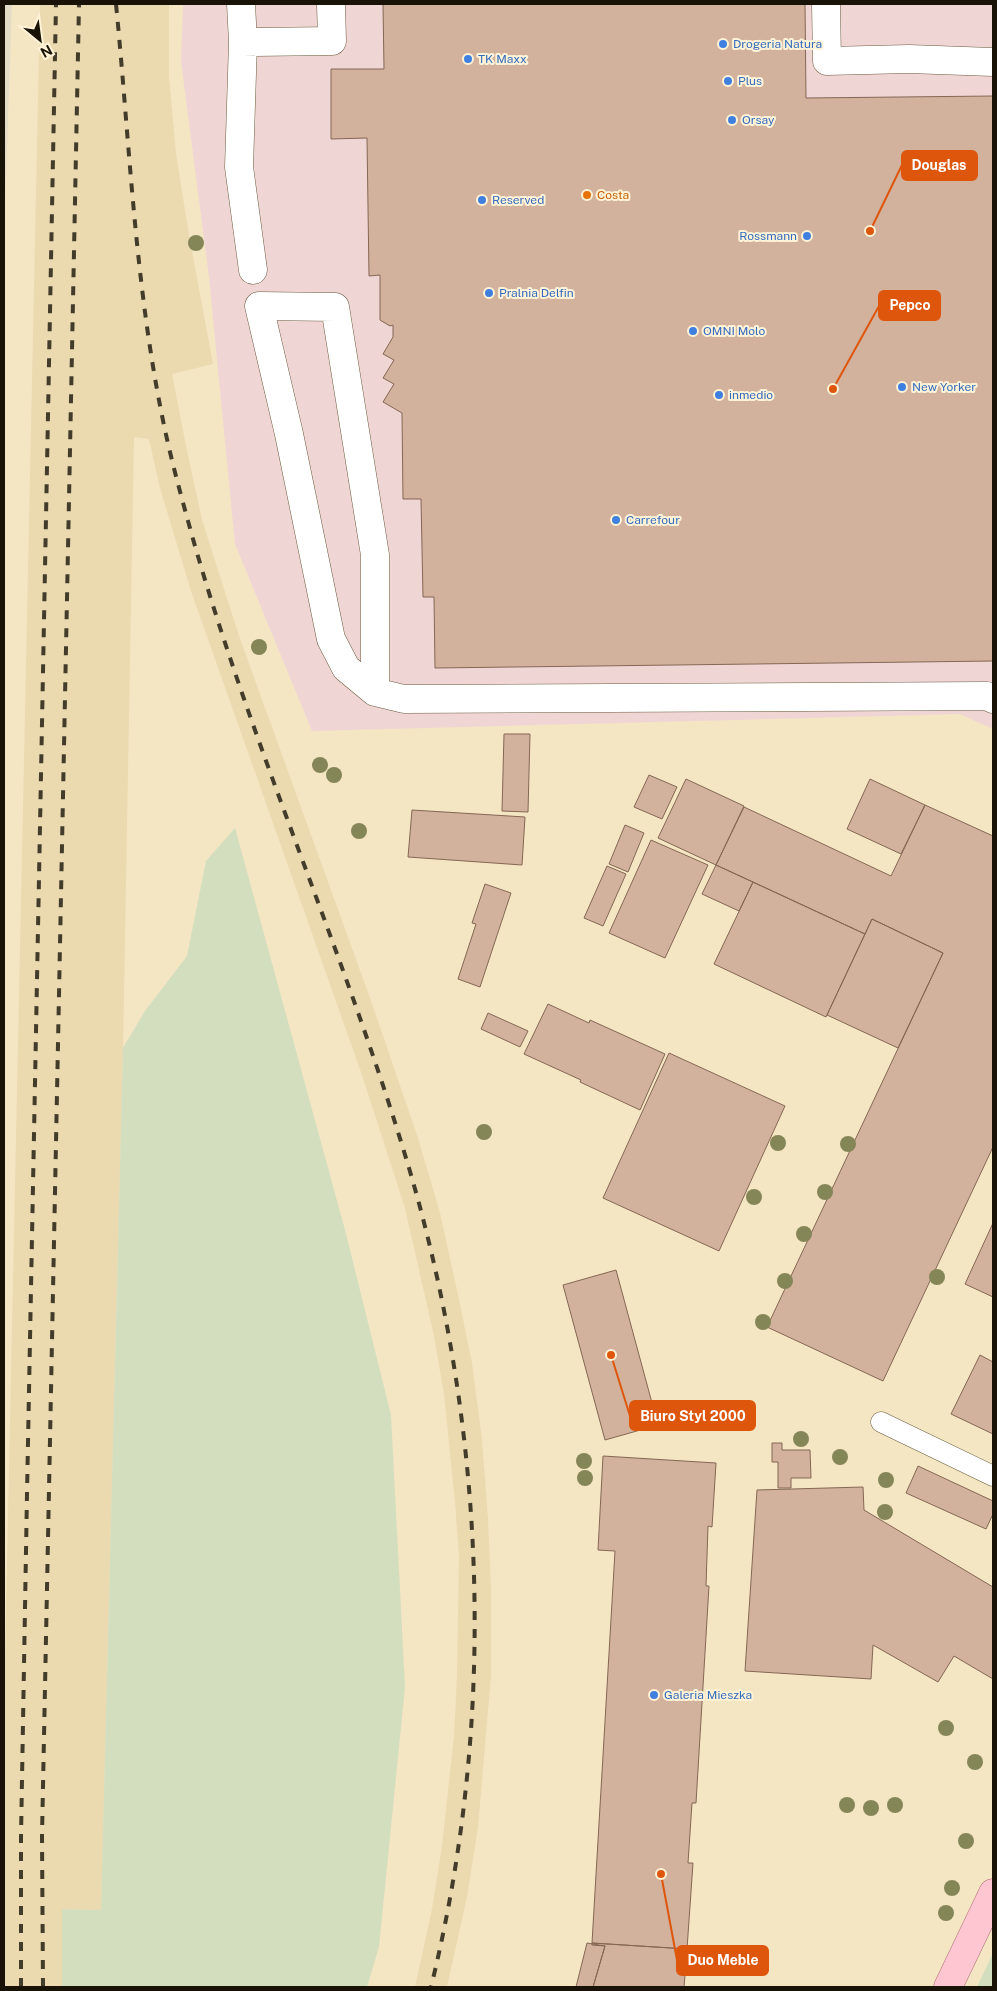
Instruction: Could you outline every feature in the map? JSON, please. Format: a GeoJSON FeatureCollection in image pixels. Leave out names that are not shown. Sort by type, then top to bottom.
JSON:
{"type":"FeatureCollection","features":[{"type":"Feature","properties":{"kind":"main road"},"geometry":{"type":"LineString","coordinates":[[948,1987],[993,1893]]}},
{"type":"Feature","properties":{"kind":"street"},"geometry":{"type":"LineString","coordinates":[[241,4],[239,167],[253,270]]}},
{"type":"Feature","properties":{"kind":"street"},"geometry":{"type":"LineString","coordinates":[[242,42],[332,41],[331,4]]}},
{"type":"Feature","properties":{"kind":"street"},"geometry":{"type":"LineString","coordinates":[[826,4],[827,61],[909,59],[993,62]]}},
{"type":"Feature","properties":{"kind":"street"},"geometry":{"type":"LineString","coordinates":[[375,692],[375,554],[335,307],[259,306],[289,434],[331,639],[346,668],[375,692],[404,699],[986,696],[993,699]]}},
{"type":"Feature","properties":{"kind":"lane"},"geometry":{"type":"LineString","coordinates":[[881,1422],[993,1476]]}},
{"type":"Feature","properties":{"kind":"shaded area"},"geometry":{"type":"Polygon","coordinates":[[[4,4],[12,4],[4,231],[4,4]]]}},
{"type":"Feature","properties":{"kind":"shaded area"},"geometry":{"type":"Polygon","coordinates":[[[40,4],[169,4],[169,77],[176,154],[213,364],[172,374],[202,520],[239,636],[370,998],[418,1138],[440,1213],[472,1363],[482,1440],[488,1519],[491,1588],[491,1676],[478,1827],[467,1897],[447,1987],[415,1987],[432,1909],[442,1846],[454,1736],[457,1677],[459,1556],[444,1394],[434,1336],[405,1208],[362,1075],[191,591],[160,488],[149,439],[134,437],[123,1048],[101,1910],[62,1909],[62,1987],[4,1987],[4,1706],[40,4]]]}},
{"type":"Feature","properties":{"kind":"shaded area","name":"OMNI Molo"},"geometry":{"type":"Polygon","coordinates":[[[183,4],[993,4],[993,729],[960,714],[312,731],[235,544],[209,277],[181,61],[183,4]]]}},
{"type":"Feature","properties":{"kind":"green space"},"geometry":{"type":"Polygon","coordinates":[[[235,828],[345,1230],[391,1415],[405,1687],[379,1947],[367,1987],[62,1987],[62,1909],[101,1910],[123,1048],[145,1011],[187,956],[206,861],[235,828]]]}},
{"type":"Feature","properties":{"kind":"green space"},"geometry":{"type":"Polygon","coordinates":[[[993,1953],[993,1987],[977,1987],[993,1953]]]}},
{"type":"Feature","properties":{"kind":"building","name":"OMNI Molo"},"geometry":{"type":"Polygon","coordinates":[[[383,4],[805,4],[806,98],[993,96],[993,661],[435,668],[434,597],[423,597],[421,499],[403,499],[402,413],[383,402],[394,384],[383,378],[394,360],[383,354],[393,337],[393,325],[390,326],[380,320],[380,275],[369,276],[367,138],[331,139],[331,69],[384,69],[383,4]]]}},
{"type":"Feature","properties":{"kind":"building"},"geometry":{"type":"Polygon","coordinates":[[[504,734],[530,734],[528,812],[502,811],[504,734]]]}},
{"type":"Feature","properties":{"kind":"building"},"geometry":{"type":"Polygon","coordinates":[[[649,775],[677,787],[662,819],[634,807],[649,775]]]}},
{"type":"Feature","properties":{"kind":"building"},"geometry":{"type":"Polygon","coordinates":[[[686,779],[744,806],[716,865],[658,838],[686,779]]]}},
{"type":"Feature","properties":{"kind":"building"},"geometry":{"type":"Polygon","coordinates":[[[870,779],[925,805],[901,854],[847,829],[870,779]]]}},
{"type":"Feature","properties":{"kind":"building"},"geometry":{"type":"Polygon","coordinates":[[[925,805],[993,836],[993,1147],[883,1381],[767,1327],[943,953],[872,919],[865,934],[716,865],[744,807],[891,876],[925,805]]]}},
{"type":"Feature","properties":{"kind":"building"},"geometry":{"type":"Polygon","coordinates":[[[412,810],[525,817],[522,865],[408,857],[412,810]]]}},
{"type":"Feature","properties":{"kind":"building"},"geometry":{"type":"Polygon","coordinates":[[[625,825],[644,833],[628,872],[609,864],[625,825]]]}},
{"type":"Feature","properties":{"kind":"building"},"geometry":{"type":"Polygon","coordinates":[[[651,840],[708,865],[665,958],[609,933],[651,840]]]}},
{"type":"Feature","properties":{"kind":"building"},"geometry":{"type":"Polygon","coordinates":[[[716,865],[753,882],[739,911],[702,894],[716,865]]]}},
{"type":"Feature","properties":{"kind":"building"},"geometry":{"type":"Polygon","coordinates":[[[607,866],[626,874],[603,926],[584,918],[607,866]]]}},
{"type":"Feature","properties":{"kind":"building"},"geometry":{"type":"Polygon","coordinates":[[[753,882],[865,934],[826,1017],[714,964],[753,882]]]}},
{"type":"Feature","properties":{"kind":"building"},"geometry":{"type":"Polygon","coordinates":[[[485,884],[511,893],[480,987],[458,979],[476,924],[472,923],[485,884]]]}},
{"type":"Feature","properties":{"kind":"building"},"geometry":{"type":"Polygon","coordinates":[[[872,919],[943,953],[898,1048],[827,1015],[872,919]]]}},
{"type":"Feature","properties":{"kind":"building"},"geometry":{"type":"Polygon","coordinates":[[[548,1004],[589,1023],[590,1020],[665,1054],[640,1110],[524,1054],[548,1004]]]}},
{"type":"Feature","properties":{"kind":"building"},"geometry":{"type":"Polygon","coordinates":[[[488,1013],[528,1031],[520,1047],[481,1029],[488,1013]]]}},
{"type":"Feature","properties":{"kind":"building"},"geometry":{"type":"Polygon","coordinates":[[[669,1053],[785,1106],[719,1251],[603,1198],[669,1053]]]}},
{"type":"Feature","properties":{"kind":"building"},"geometry":{"type":"Polygon","coordinates":[[[993,1223],[993,1297],[965,1284],[993,1223]]]}},
{"type":"Feature","properties":{"kind":"building"},"geometry":{"type":"Polygon","coordinates":[[[616,1270],[658,1425],[605,1440],[563,1285],[616,1270]]]}},
{"type":"Feature","properties":{"kind":"building"},"geometry":{"type":"Polygon","coordinates":[[[980,1355],[993,1362],[993,1434],[951,1414],[980,1355]]]}},
{"type":"Feature","properties":{"kind":"building"},"geometry":{"type":"Polygon","coordinates":[[[772,1443],[782,1443],[782,1450],[810,1450],[811,1478],[791,1478],[791,1488],[778,1488],[778,1462],[772,1462],[772,1443]]]}},
{"type":"Feature","properties":{"kind":"building","name":"Galeria Mieszka"},"geometry":{"type":"Polygon","coordinates":[[[603,1456],[716,1463],[712,1527],[708,1526],[706,1586],[709,1586],[696,1803],[692,1803],[688,1863],[693,1863],[687,1949],[592,1943],[615,1551],[598,1550],[603,1456]]]}},
{"type":"Feature","properties":{"kind":"building"},"geometry":{"type":"Polygon","coordinates":[[[918,1466],[993,1501],[993,1514],[986,1529],[906,1493],[918,1466]]]}},
{"type":"Feature","properties":{"kind":"building"},"geometry":{"type":"Polygon","coordinates":[[[863,1487],[864,1510],[993,1587],[993,1679],[954,1656],[938,1682],[873,1645],[871,1679],[745,1671],[757,1490],[863,1487]]]}},
{"type":"Feature","properties":{"kind":"building"},"geometry":{"type":"Polygon","coordinates":[[[587,1943],[605,1946],[593,1987],[576,1987],[587,1943]]]}},
{"type":"Feature","properties":{"kind":"building"},"geometry":{"type":"Polygon","coordinates":[[[592,1943],[687,1949],[688,1951],[682,1951],[681,1975],[685,1975],[684,1987],[593,1987],[605,1946],[592,1945],[592,1943]]]}},
{"type":"Feature","properties":{"kind":"railway"},"geometry":{"type":"LineString","coordinates":[[21,1987],[21,1837],[27,1494],[56,4]]}},
{"type":"Feature","properties":{"kind":"railway"},"geometry":{"type":"LineString","coordinates":[[43,1987],[42,1836],[79,4]]}},
{"type":"Feature","properties":{"kind":"railway"},"geometry":{"type":"LineString","coordinates":[[116,4],[140,271],[155,377],[171,458],[217,619],[357,1010],[409,1168],[435,1268],[455,1370],[468,1473],[474,1576],[474,1680],[466,1783],[452,1886],[431,1987]]}},
{"type":"Feature","properties":{"kind":"place","name":"Drogeria Natura"},"geometry":{"type":"Point","coordinates":[723,44]}},
{"type":"Feature","properties":{"kind":"place","name":"TK Maxx"},"geometry":{"type":"Point","coordinates":[468,59]}},
{"type":"Feature","properties":{"kind":"place","name":"Plus"},"geometry":{"type":"Point","coordinates":[728,81]}},
{"type":"Feature","properties":{"kind":"place","name":"Orsay"},"geometry":{"type":"Point","coordinates":[732,120]}},
{"type":"Feature","properties":{"kind":"place","name":"Costa"},"geometry":{"type":"Point","coordinates":[587,195]}},
{"type":"Feature","properties":{"kind":"place","name":"Reserved"},"geometry":{"type":"Point","coordinates":[482,200]}},
{"type":"Feature","properties":{"kind":"place","name":"Douglas"},"geometry":{"type":"Point","coordinates":[870,231]}},
{"type":"Feature","properties":{"kind":"place","name":"Rossmann"},"geometry":{"type":"Point","coordinates":[807,236]}},
{"type":"Feature","properties":{"kind":"place","name":"Pralnia Delfin"},"geometry":{"type":"Point","coordinates":[489,293]}},
{"type":"Feature","properties":{"kind":"place","name":"OMNI Molo"},"geometry":{"type":"Point","coordinates":[693,331]}},
{"type":"Feature","properties":{"kind":"place","name":"New Yorker"},"geometry":{"type":"Point","coordinates":[902,387]}},
{"type":"Feature","properties":{"kind":"place","name":"Pepco"},"geometry":{"type":"Point","coordinates":[833,389]}},
{"type":"Feature","properties":{"kind":"place","name":"inmedio"},"geometry":{"type":"Point","coordinates":[719,395]}},
{"type":"Feature","properties":{"kind":"place","name":"Carrefour"},"geometry":{"type":"Point","coordinates":[616,520]}},
{"type":"Feature","properties":{"kind":"place","name":"Biuro Styl 2000"},"geometry":{"type":"Point","coordinates":[611,1355]}},
{"type":"Feature","properties":{"kind":"place","name":"Galeria Mieszka"},"geometry":{"type":"Point","coordinates":[654,1695]}},
{"type":"Feature","properties":{"kind":"place","name":"Duo Meble"},"geometry":{"type":"Point","coordinates":[661,1874]}}]}
